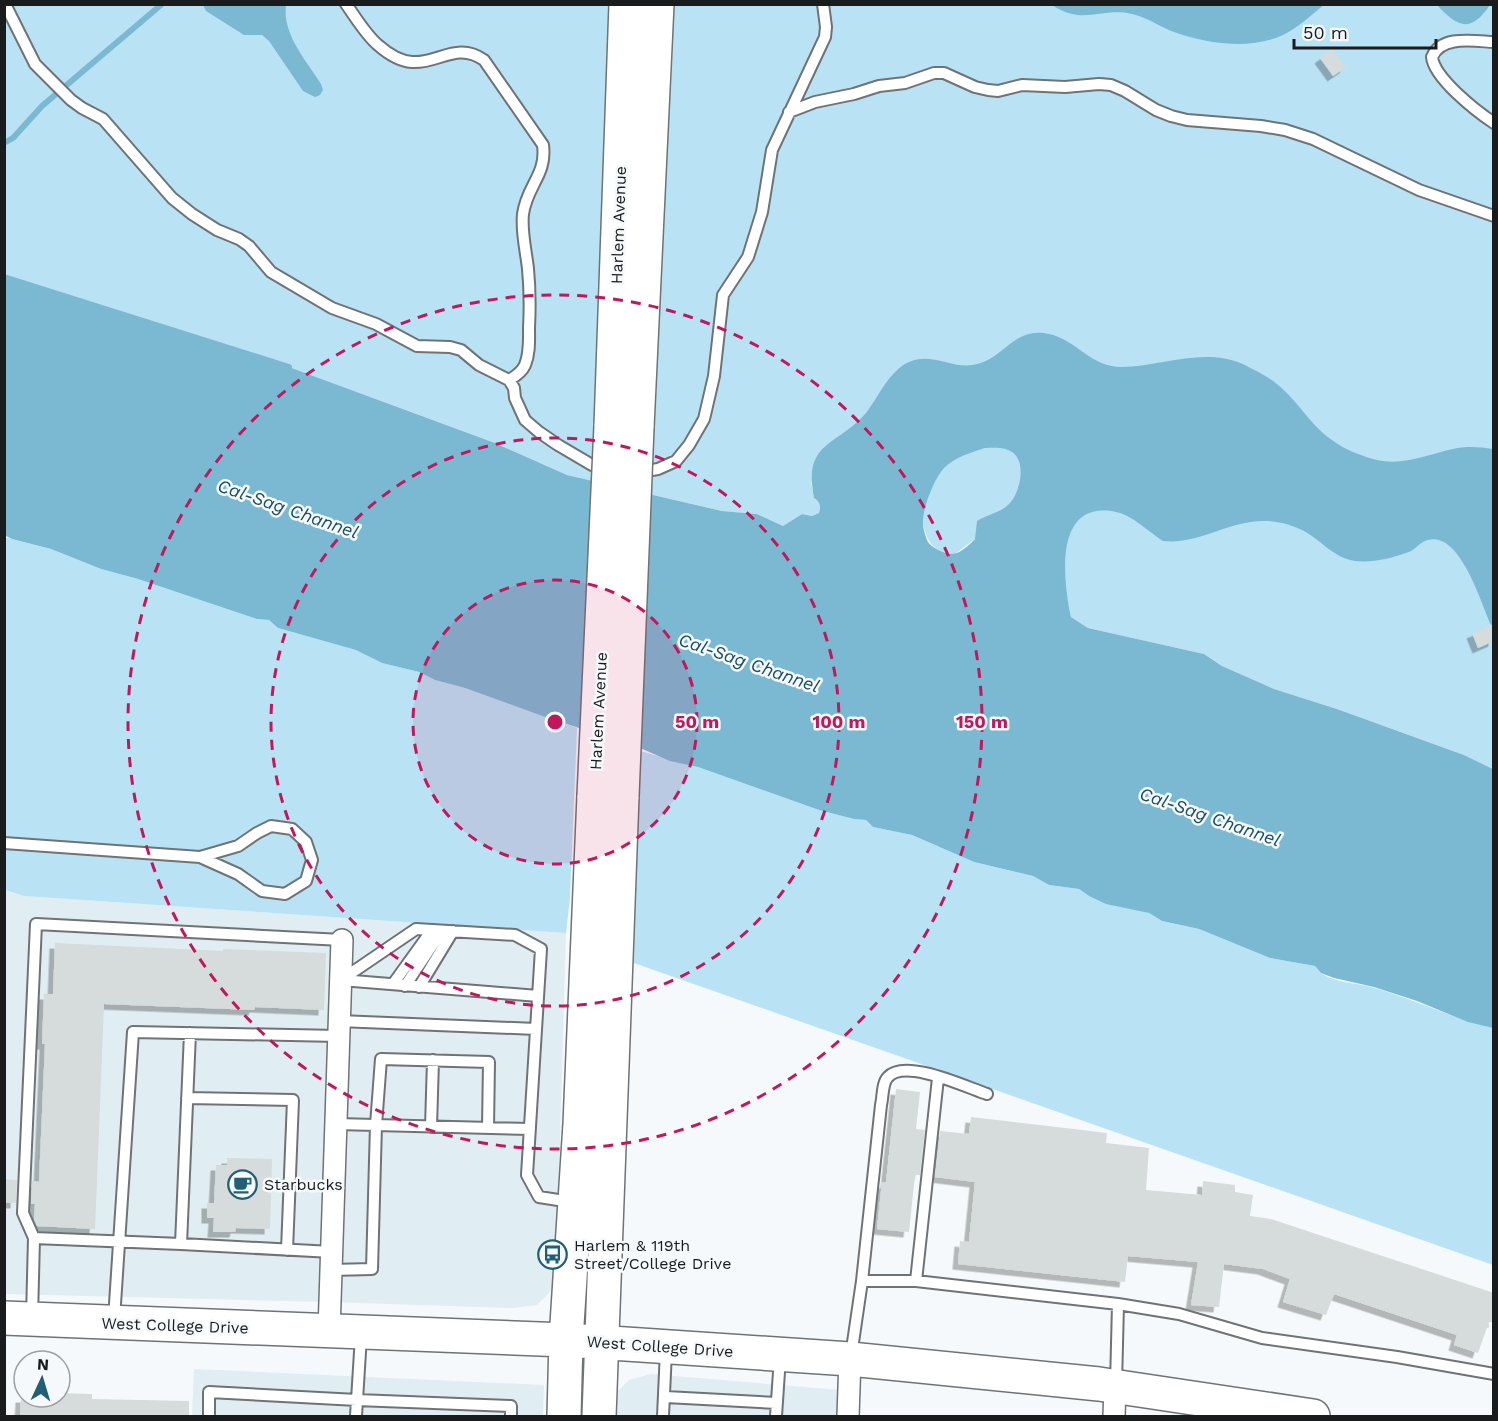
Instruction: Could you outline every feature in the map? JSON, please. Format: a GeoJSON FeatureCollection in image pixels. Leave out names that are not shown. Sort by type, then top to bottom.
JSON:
{"type":"FeatureCollection","features":[{"type":"Feature","properties":{"kind":"main road","name":"Harlem Avenue"},"geometry":{"type":"LineString","coordinates":[[624,426],[626,4]]}},
{"type":"Feature","properties":{"kind":"main road","name":"Harlem Avenue"},"geometry":{"type":"LineString","coordinates":[[599,1416],[603,1342],[608,796],[624,426],[657,4]]}},
{"type":"Feature","properties":{"kind":"main road","name":"Harlem Avenue"},"geometry":{"type":"LineString","coordinates":[[564,1416],[566,1340],[575,1203],[608,796]]}},
{"type":"Feature","properties":{"kind":"main road","name":"West College Drive"},"geometry":{"type":"LineString","coordinates":[[18,1318],[566,1340],[850,1359],[1099,1384],[1115,1402],[1313,1416]]}},
{"type":"Feature","properties":{"kind":"street"},"geometry":{"type":"LineString","coordinates":[[329,1331],[342,940]]}},
{"type":"Feature","properties":{"kind":"street"},"geometry":{"type":"LineString","coordinates":[[848,1416],[850,1359]]}},
{"type":"Feature","properties":{"kind":"lane"},"geometry":{"type":"LineString","coordinates":[[5,4],[26,49],[46,77],[71,100],[103,119],[172,198],[200,219],[249,246],[271,272],[332,308],[376,324],[417,346],[450,347],[461,350],[478,365],[509,380],[525,420],[558,445],[592,465],[623,472],[658,469],[675,461],[689,445],[704,419],[714,376],[723,295],[748,257],[762,212],[772,150],[825,37],[823,4]]}},
{"type":"Feature","properties":{"kind":"lane"},"geometry":{"type":"LineString","coordinates":[[346,4],[376,44],[404,61],[423,61],[452,52],[477,55],[484,60],[543,145],[545,157],[543,169],[526,197],[523,215],[522,235],[530,300],[529,345],[525,365],[519,374],[509,380]]}},
{"type":"Feature","properties":{"kind":"lane"},"geometry":{"type":"LineString","coordinates":[[1494,42],[1450,42],[1439,46],[1432,57],[1436,72],[1478,113],[1494,123]]}},
{"type":"Feature","properties":{"kind":"lane"},"geometry":{"type":"LineString","coordinates":[[789,112],[815,102],[879,86],[905,83],[934,73],[955,77],[975,87],[998,91],[1023,85],[1065,87],[1111,85],[1171,116],[1187,120],[1261,126],[1285,130],[1313,139],[1419,190],[1494,216]]}},
{"type":"Feature","properties":{"kind":"lane"},"geometry":{"type":"LineString","coordinates":[[4,843],[200,857],[238,873],[262,891],[285,894],[306,881],[312,860],[306,842],[292,829],[271,826],[238,846],[200,857]]}},
{"type":"Feature","properties":{"kind":"lane"},"geometry":{"type":"LineString","coordinates":[[18,1318],[34,1238],[23,1213],[36,924],[342,940]]}},
{"type":"Feature","properties":{"kind":"lane"},"geometry":{"type":"LineString","coordinates":[[340,980],[416,929],[515,935],[541,950],[527,1174],[539,1197],[575,1203]]}},
{"type":"Feature","properties":{"kind":"lane"},"geometry":{"type":"LineString","coordinates":[[393,984],[437,930]]}},
{"type":"Feature","properties":{"kind":"lane"},"geometry":{"type":"LineString","coordinates":[[405,986],[437,930]]}},
{"type":"Feature","properties":{"kind":"lane"},"geometry":{"type":"LineString","coordinates":[[419,987],[453,931]]}},
{"type":"Feature","properties":{"kind":"lane"},"geometry":{"type":"LineString","coordinates":[[340,980],[538,996]]}},
{"type":"Feature","properties":{"kind":"lane"},"geometry":{"type":"LineString","coordinates":[[114,1322],[133,1032],[190,1033],[339,1028],[536,1029]]}},
{"type":"Feature","properties":{"kind":"lane"},"geometry":{"type":"LineString","coordinates":[[181,1244],[190,1033]]}},
{"type":"Feature","properties":{"kind":"lane"},"geometry":{"type":"LineString","coordinates":[[34,1238],[287,1250],[372,1269],[376,1125],[381,1059],[489,1062],[488,1128]]}},
{"type":"Feature","properties":{"kind":"lane"},"geometry":{"type":"LineString","coordinates":[[431,1127],[433,1060]]}},
{"type":"Feature","properties":{"kind":"lane"},"geometry":{"type":"LineString","coordinates":[[850,1359],[862,1281],[885,1082],[888,1076],[906,1069],[915,1070],[987,1094]]}},
{"type":"Feature","properties":{"kind":"lane"},"geometry":{"type":"LineString","coordinates":[[916,1281],[938,1078]]}},
{"type":"Feature","properties":{"kind":"lane"},"geometry":{"type":"LineString","coordinates":[[187,1098],[293,1100],[287,1250]]}},
{"type":"Feature","properties":{"kind":"lane"},"geometry":{"type":"LineString","coordinates":[[336,1124],[530,1129]]}},
{"type":"Feature","properties":{"kind":"lane"},"geometry":{"type":"LineString","coordinates":[[862,1281],[916,1281],[1118,1304],[1179,1314],[1262,1338],[1397,1357],[1494,1374]]}},
{"type":"Feature","properties":{"kind":"lane"},"geometry":{"type":"LineString","coordinates":[[1115,1402],[1118,1304]]}},
{"type":"Feature","properties":{"kind":"lane"},"geometry":{"type":"LineString","coordinates":[[356,1416],[362,1332]]}},
{"type":"Feature","properties":{"kind":"lane"},"geometry":{"type":"LineString","coordinates":[[663,1416],[666,1397],[666,1346]]}},
{"type":"Feature","properties":{"kind":"lane"},"geometry":{"type":"LineString","coordinates":[[776,1416],[780,1354]]}},
{"type":"Feature","properties":{"kind":"lane"},"geometry":{"type":"LineString","coordinates":[[209,1416],[209,1392],[511,1406],[511,1416]]}},
{"type":"Feature","properties":{"kind":"lane"},"geometry":{"type":"LineString","coordinates":[[666,1397],[777,1403]]}},
{"type":"Feature","properties":{"kind":"shaded area"},"geometry":{"type":"Polygon","coordinates":[[[5,5],[1493,5],[1493,769],[1464,755],[1274,689],[1222,666],[1204,654],[1088,628],[1071,617],[1065,587],[1065,569],[975,539],[955,554],[941,551],[930,541],[923,524],[811,482],[814,498],[819,504],[819,513],[812,516],[802,514],[783,526],[757,514],[722,511],[567,475],[495,443],[289,367],[5,277],[5,5]]]}},
{"type":"Feature","properties":{"kind":"shaded area"},"geometry":{"type":"Polygon","coordinates":[[[4,537],[51,549],[101,569],[257,619],[269,620],[278,628],[357,650],[382,663],[419,672],[435,680],[465,688],[577,728],[570,898],[566,933],[24,896],[5,890],[4,537]]]}},
{"type":"Feature","properties":{"kind":"shaded area"},"geometry":{"type":"Polygon","coordinates":[[[640,751],[698,767],[819,810],[866,820],[873,827],[912,835],[974,862],[1033,876],[1049,885],[1079,889],[1089,896],[1149,913],[1162,921],[1199,929],[1270,958],[1315,966],[1321,973],[1333,979],[1375,988],[1493,1028],[1493,1265],[631,962],[640,751]]]}},
{"type":"Feature","properties":{"kind":"shaded area"},"geometry":{"type":"Polygon","coordinates":[[[4,890],[24,896],[566,933],[556,1278],[550,1292],[537,1305],[513,1308],[5,1294],[4,890]]]}},
{"type":"Feature","properties":{"kind":"shaded area"},"geometry":{"type":"Polygon","coordinates":[[[194,1369],[544,1385],[543,1416],[192,1416],[194,1369]]]}},
{"type":"Feature","properties":{"kind":"shaded area"},"geometry":{"type":"Polygon","coordinates":[[[651,1374],[840,1390],[839,1416],[609,1416],[610,1407],[617,1392],[629,1380],[651,1374]]]}},
{"type":"Feature","properties":{"kind":"water"},"geometry":{"type":"Polygon","coordinates":[[[203,5],[286,5],[291,36],[321,84],[323,90],[320,95],[315,97],[303,91],[269,41],[262,35],[244,35],[206,11],[203,5]]]}},
{"type":"Feature","properties":{"kind":"water"},"geometry":{"type":"Polygon","coordinates":[[[1052,5],[1324,5],[1283,35],[1257,43],[1229,44],[1187,36],[1132,14],[1121,12],[1073,14],[1052,5]]]}},
{"type":"Feature","properties":{"kind":"water"},"geometry":{"type":"Polygon","coordinates":[[[1437,5],[1490,5],[1477,20],[1464,24],[1451,19],[1437,5]]]}},
{"type":"Feature","properties":{"kind":"water","name":"Cal-Sag Channel"},"geometry":{"type":"Polygon","coordinates":[[[4,277],[289,367],[495,443],[567,475],[722,511],[757,514],[783,526],[802,514],[812,516],[819,513],[820,504],[814,498],[812,479],[817,455],[866,413],[890,378],[909,362],[917,359],[933,359],[972,365],[992,357],[1017,339],[1036,333],[1059,337],[1092,358],[1111,366],[1137,366],[1198,357],[1228,359],[1243,364],[1278,385],[1324,434],[1362,456],[1394,462],[1458,448],[1493,449],[1494,624],[1491,625],[1468,571],[1459,557],[1450,546],[1439,540],[1425,541],[1409,552],[1389,558],[1355,561],[1334,553],[1304,531],[1280,523],[1265,521],[1239,524],[1189,539],[1163,541],[1122,514],[1096,511],[1081,518],[1072,530],[1067,546],[1066,583],[1071,617],[1088,628],[1204,654],[1222,666],[1274,689],[1464,755],[1493,769],[1493,1028],[1468,1022],[1417,1001],[1374,987],[1334,978],[1321,973],[1315,966],[1270,958],[1199,929],[1162,921],[1149,913],[1106,904],[1079,889],[1049,885],[1033,876],[974,862],[912,835],[873,827],[866,820],[819,810],[698,767],[670,761],[638,747],[465,688],[435,680],[419,672],[382,663],[356,650],[278,628],[269,620],[257,619],[101,569],[51,549],[4,535],[4,277]],[[985,448],[953,461],[944,468],[929,494],[923,518],[925,533],[930,545],[945,553],[957,553],[975,539],[977,521],[1003,509],[1014,498],[1017,491],[1021,475],[1018,460],[1014,454],[1000,448],[985,448]]]}},
{"type":"Feature","properties":{"kind":"building"},"geometry":{"type":"Polygon","coordinates":[[[1332,49],[1346,67],[1333,76],[1320,58],[1332,49]]]}},
{"type":"Feature","properties":{"kind":"building"},"geometry":{"type":"Polygon","coordinates":[[[1494,624],[1494,641],[1478,648],[1472,633],[1494,624]]]}},
{"type":"Feature","properties":{"kind":"building"},"geometry":{"type":"Polygon","coordinates":[[[55,943],[326,953],[324,1010],[255,1007],[254,1010],[104,1004],[95,1229],[37,1226],[34,1219],[35,1204],[31,1204],[32,1181],[39,1182],[45,1044],[42,1044],[44,994],[53,994],[55,943]]]}},
{"type":"Feature","properties":{"kind":"building"},"geometry":{"type":"Polygon","coordinates":[[[896,1089],[920,1092],[916,1129],[925,1130],[920,1175],[915,1175],[909,1232],[877,1229],[882,1182],[886,1183],[896,1089]]]}},
{"type":"Feature","properties":{"kind":"building"},"geometry":{"type":"Polygon","coordinates":[[[971,1117],[1107,1133],[1106,1143],[1149,1148],[1146,1190],[1202,1195],[1203,1181],[1235,1185],[1235,1192],[1253,1195],[1250,1216],[1271,1219],[1494,1293],[1494,1322],[1489,1322],[1478,1353],[1454,1345],[1457,1335],[1334,1294],[1326,1315],[1283,1302],[1290,1279],[1263,1269],[1224,1264],[1219,1307],[1191,1305],[1198,1262],[1128,1256],[1125,1282],[958,1264],[960,1241],[969,1242],[975,1182],[935,1177],[940,1131],[969,1134],[971,1117]]]}},
{"type":"Feature","properties":{"kind":"building","name":"Starbucks"},"geometry":{"type":"Polygon","coordinates":[[[227,1158],[272,1159],[270,1229],[236,1228],[235,1232],[213,1232],[214,1218],[207,1218],[207,1203],[214,1203],[216,1165],[227,1165],[227,1158]]]}},
{"type":"Feature","properties":{"kind":"building"},"geometry":{"type":"Polygon","coordinates":[[[4,1179],[17,1180],[16,1203],[4,1203],[4,1179]]]}},
{"type":"Feature","properties":{"kind":"building"},"geometry":{"type":"Polygon","coordinates":[[[72,1393],[92,1394],[92,1399],[189,1401],[189,1416],[20,1416],[20,1409],[72,1409],[72,1393]]]}},
{"type":"Feature","properties":{"kind":"waterway"},"geometry":{"type":"LineString","coordinates":[[4,143],[13,138],[42,106],[162,4]]}},
{"type":"Feature","properties":{"kind":"waterway"},"geometry":{"type":"LineString","coordinates":[[4,277],[289,367]]}},
{"type":"Feature","properties":{"kind":"place","name":"Starbucks"},"geometry":{"type":"Point","coordinates":[243,1184]}},
{"type":"Feature","properties":{"kind":"place","name":"Harlem & 119th Street/College Drive"},"geometry":{"type":"Point","coordinates":[553,1254]}}]}
